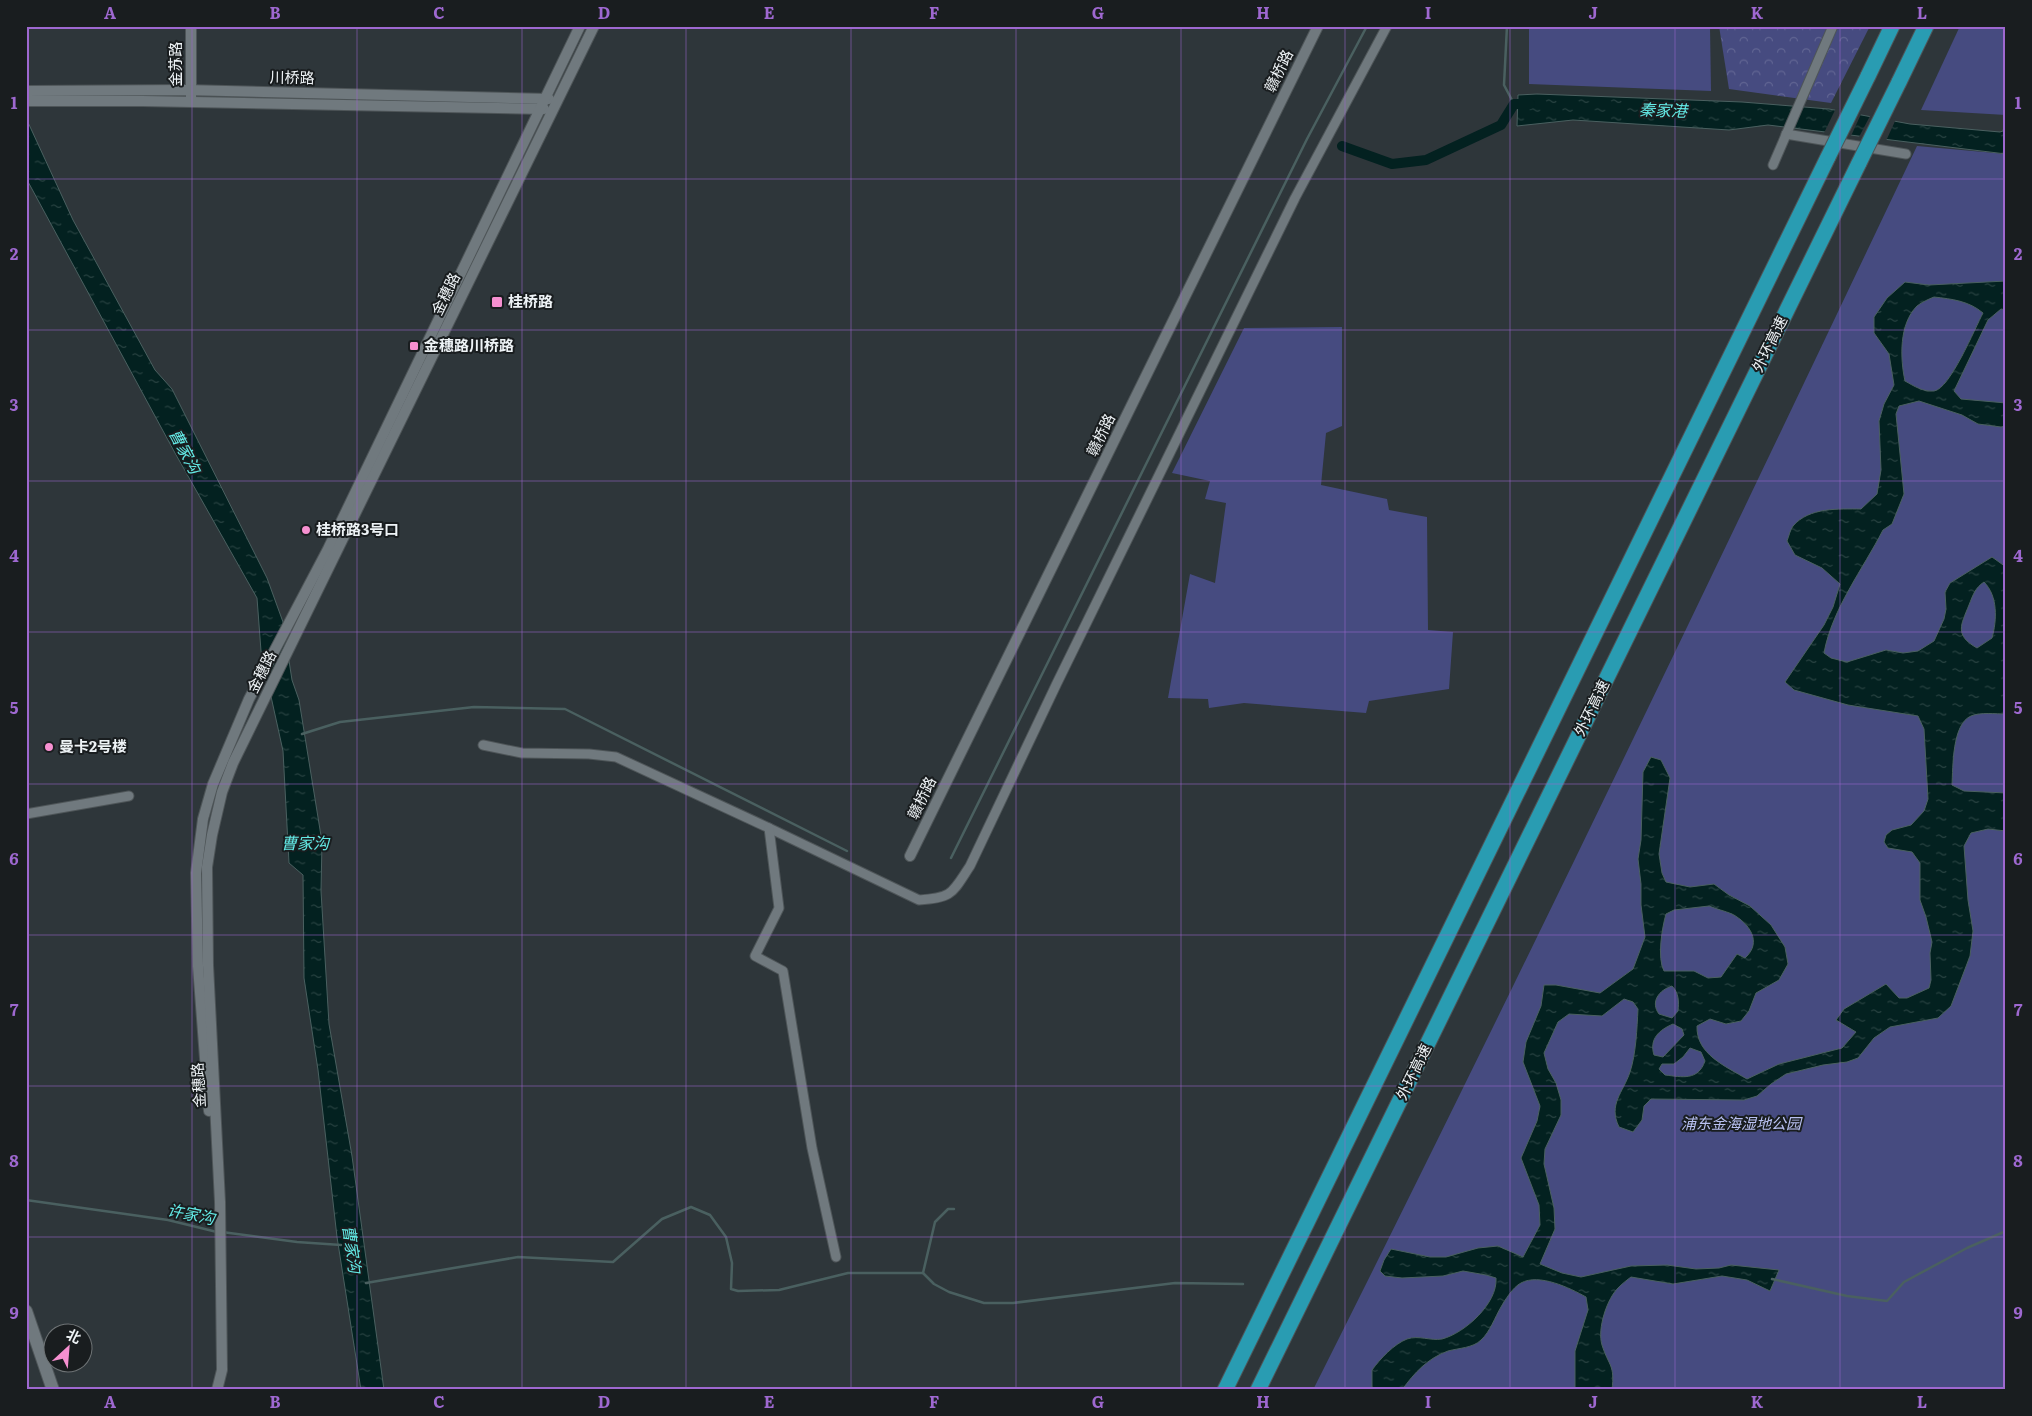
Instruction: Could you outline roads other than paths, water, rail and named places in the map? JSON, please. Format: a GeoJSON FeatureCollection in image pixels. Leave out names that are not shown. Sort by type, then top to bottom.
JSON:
{"type":"FeatureCollection","features":[{"type":"Feature","properties":{"kind":"highway","name":"外环高速"},"geometry":{"type":"LineString","coordinates":[[1225,1390],[1892,26]]}},
{"type":"Feature","properties":{"kind":"highway","name":"外环高速"},"geometry":{"type":"LineString","coordinates":[[1258,1390],[1926,26]]}},
{"type":"Feature","properties":{"kind":"main road"},"geometry":{"type":"LineString","coordinates":[[26,1311],[53,1390]]}},
{"type":"Feature","properties":{"kind":"street","name":"金苏路"},"geometry":{"type":"LineString","coordinates":[[191,26],[191,102]]}},
{"type":"Feature","properties":{"kind":"street","name":"金穗路"},"geometry":{"type":"LineString","coordinates":[[210,1390],[216,1370],[217,1202],[208,965],[207,867],[222,792],[233,763],[298,633],[309,596],[328,548],[580,26]]}},
{"type":"Feature","properties":{"kind":"street","name":"金穗路"},"geometry":{"type":"LineString","coordinates":[[217,1202],[198,966],[196,873],[203,819],[213,784],[249,699],[289,622],[309,596],[594,26]]}},
{"type":"Feature","properties":{"kind":"street","name":"赣桥路"},"geometry":{"type":"LineString","coordinates":[[910,856],[1318,26]]}},
{"type":"Feature","properties":{"kind":"street"},"geometry":{"type":"LineString","coordinates":[[483,745],[522,753],[589,754],[616,757],[919,900],[942,898],[954,889],[970,866],[1057,683],[1295,198],[1387,26]]}},
{"type":"Feature","properties":{"kind":"street"},"geometry":{"type":"LineString","coordinates":[[1772,165],[1833,26]]}},
{"type":"Feature","properties":{"kind":"street","name":"川桥路"},"geometry":{"type":"LineString","coordinates":[[26,91],[142,96],[191,102],[540,109],[555,105]]}},
{"type":"Feature","properties":{"kind":"street","name":"川桥路"},"geometry":{"type":"LineString","coordinates":[[26,101],[142,96],[191,91],[545,99],[555,105]]}},
{"type":"Feature","properties":{"kind":"street"},"geometry":{"type":"LineString","coordinates":[[1786,132],[1906,154]]}},
{"type":"Feature","properties":{"kind":"street"},"geometry":{"type":"LineString","coordinates":[[26,814],[129,796]]}},
{"type":"Feature","properties":{"kind":"street"},"geometry":{"type":"LineString","coordinates":[[769,828],[779,908],[755,956],[783,971],[812,1148],[836,1257]]}},
{"type":"Feature","properties":{"kind":"street","name":"金穗路"},"geometry":{"type":"LineString","coordinates":[[217,1243],[222,1370],[217,1390]]}},
{"type":"Feature","properties":{"kind":"water"},"geometry":{"type":"Polygon","coordinates":[[[1537,94],[1742,102],[1829,109],[1910,124],[2000,132],[2003,131],[2006,116],[2006,154],[1768,125],[1729,130],[1573,120],[1517,126],[1518,95],[1537,94]]]}},
{"type":"Feature","properties":{"kind":"water","name":"曹家沟"},"geometry":{"type":"Polygon","coordinates":[[[26,118],[73,220],[155,370],[172,389],[267,578],[283,622],[292,680],[299,700],[322,842],[321,891],[329,1024],[352,1156],[384,1390],[361,1390],[337,1237],[318,1070],[304,978],[303,875],[289,863],[283,751],[261,651],[257,598],[175,453],[26,178],[26,118]]]}},
{"type":"Feature","properties":{"kind":"water"},"geometry":{"type":"Polygon","coordinates":[[[2006,281],[2006,310],[2001,309],[1988,320],[1954,391],[1961,399],[2006,403],[2006,426],[1978,424],[1962,415],[1919,401],[1899,406],[1896,414],[1904,494],[1892,524],[1883,530],[1841,605],[1828,637],[1824,653],[1831,658],[1847,662],[1886,650],[1903,653],[1918,651],[1934,641],[1944,619],[1946,609],[1945,592],[1950,583],[1992,557],[2006,567],[2006,714],[1979,714],[1971,716],[1965,721],[1957,737],[1953,757],[1952,785],[1964,791],[2006,793],[2006,831],[1988,829],[1971,833],[1964,846],[1968,900],[1973,931],[1970,956],[1951,1006],[1938,1018],[1890,1027],[1874,1038],[1858,1058],[1847,1062],[1823,1065],[1786,1074],[1757,1096],[1744,1100],[1651,1099],[1644,1106],[1642,1120],[1633,1132],[1619,1127],[1615,1112],[1634,1057],[1638,1009],[1633,1002],[1624,999],[1602,1016],[1569,1014],[1558,1022],[1544,1053],[1548,1069],[1556,1083],[1561,1100],[1561,1115],[1545,1149],[1544,1164],[1554,1208],[1555,1229],[1540,1264],[1562,1273],[1581,1277],[1631,1266],[1667,1265],[1696,1269],[1719,1268],[1731,1265],[1779,1270],[1770,1291],[1747,1280],[1722,1276],[1673,1284],[1631,1277],[1622,1284],[1611,1298],[1602,1323],[1602,1345],[1612,1370],[1612,1390],[1575,1390],[1575,1351],[1588,1310],[1586,1297],[1554,1283],[1528,1280],[1518,1285],[1512,1291],[1487,1333],[1478,1343],[1448,1351],[1434,1358],[1411,1378],[1402,1390],[1372,1390],[1372,1370],[1392,1348],[1407,1339],[1442,1339],[1451,1336],[1470,1324],[1478,1316],[1486,1307],[1495,1288],[1496,1278],[1463,1271],[1443,1276],[1402,1278],[1385,1276],[1380,1271],[1391,1249],[1430,1257],[1446,1257],[1478,1248],[1498,1246],[1523,1257],[1540,1225],[1539,1205],[1521,1158],[1537,1121],[1540,1106],[1523,1062],[1526,1042],[1541,1006],[1544,985],[1556,985],[1600,993],[1633,969],[1645,937],[1638,859],[1641,840],[1643,772],[1651,757],[1661,760],[1670,778],[1659,854],[1662,873],[1666,882],[1690,887],[1714,884],[1729,895],[1750,906],[1771,925],[1785,947],[1788,964],[1779,980],[1756,993],[1749,1011],[1741,1021],[1726,1024],[1710,1019],[1697,1026],[1701,1044],[1713,1058],[1747,1079],[1779,1064],[1842,1048],[1856,1032],[1836,1020],[1844,1009],[1886,984],[1899,998],[1907,998],[1929,988],[1932,942],[1920,900],[1920,863],[1912,852],[1888,848],[1884,842],[1886,835],[1892,830],[1911,825],[1924,811],[1928,799],[1924,729],[1918,716],[1848,705],[1794,690],[1785,682],[1824,625],[1833,607],[1840,584],[1822,568],[1795,555],[1787,541],[1790,531],[1793,526],[1807,515],[1825,510],[1861,509],[1877,494],[1881,470],[1879,421],[1884,404],[1894,385],[1889,354],[1874,333],[1874,317],[1887,298],[1905,282],[1929,285],[2006,281]],[[1934,297],[1923,302],[1911,313],[1907,322],[1902,342],[1902,362],[1905,381],[1926,391],[1934,391],[1940,388],[1947,380],[1962,357],[1983,313],[1960,301],[1934,297]],[[1984,582],[1978,587],[1966,612],[1961,629],[1965,639],[1977,648],[1992,638],[1995,624],[1995,608],[1992,594],[1984,582]],[[1709,906],[1674,910],[1666,914],[1661,951],[1664,971],[1694,971],[1708,978],[1721,977],[1737,954],[1745,958],[1753,946],[1752,933],[1744,922],[1729,913],[1709,906]],[[1672,986],[1657,997],[1655,1005],[1659,1014],[1672,1018],[1678,1011],[1678,998],[1672,986]],[[1673,1024],[1663,1029],[1654,1040],[1653,1049],[1654,1055],[1663,1057],[1684,1035],[1682,1029],[1673,1024]],[[1690,1048],[1674,1064],[1662,1064],[1659,1069],[1665,1075],[1689,1076],[1698,1072],[1705,1061],[1701,1052],[1690,1048]]]}},
{"type":"Feature","properties":{"kind":"waterway"},"geometry":{"type":"LineString","coordinates":[[951,858],[1307,139],[1367,26]]}},
{"type":"Feature","properties":{"kind":"waterway"},"geometry":{"type":"LineString","coordinates":[[1507,26],[1504,85],[1514,104]]}},
{"type":"Feature","properties":{"kind":"waterway","name":"秦家港"},"geometry":{"type":"LineString","coordinates":[[1342,146],[1392,164],[1426,160],[1501,125],[1514,104],[1530,104]]}},
{"type":"Feature","properties":{"kind":"waterway"},"geometry":{"type":"LineString","coordinates":[[302,734],[340,722],[474,707],[565,709],[847,851]]}},
{"type":"Feature","properties":{"kind":"waterway","name":"许家沟"},"geometry":{"type":"LineString","coordinates":[[26,1200],[168,1220],[217,1232]]}},
{"type":"Feature","properties":{"kind":"waterway"},"geometry":{"type":"LineString","coordinates":[[366,1283],[518,1257],[613,1262],[662,1219],[691,1207],[710,1215],[726,1237],[732,1263],[731,1289],[738,1291],[779,1290],[848,1273],[923,1273],[935,1222],[948,1209],[954,1209]]}},
{"type":"Feature","properties":{"kind":"waterway"},"geometry":{"type":"LineString","coordinates":[[1772,1279],[1847,1296],[1887,1301],[1904,1282],[1967,1248],[2006,1231]]}},
{"type":"Feature","properties":{"kind":"waterway","name":"许家沟"},"geometry":{"type":"LineString","coordinates":[[222,1232],[297,1242],[341,1245]]}},
{"type":"Feature","properties":{"kind":"waterway"},"geometry":{"type":"LineString","coordinates":[[923,1273],[934,1284],[949,1292],[984,1303],[1013,1303],[1175,1283],[1243,1284]]}},
{"type":"Feature","properties":{"kind":"place","name":"桂桥路"},"geometry":{"type":"Point","coordinates":[497,302]}},
{"type":"Feature","properties":{"kind":"place","name":"金穗路川桥路"},"geometry":{"type":"Point","coordinates":[414,346]}},
{"type":"Feature","properties":{"kind":"place","name":"桂桥路3号口"},"geometry":{"type":"Point","coordinates":[306,530]}},
{"type":"Feature","properties":{"kind":"place","name":"曼卡2号楼"},"geometry":{"type":"Point","coordinates":[49,747]}},
{"type":"Feature","properties":{"kind":"park label","name":"浦东金海湿地公园"},"geometry":{"type":"Point","coordinates":[1741,1124]}}]}
